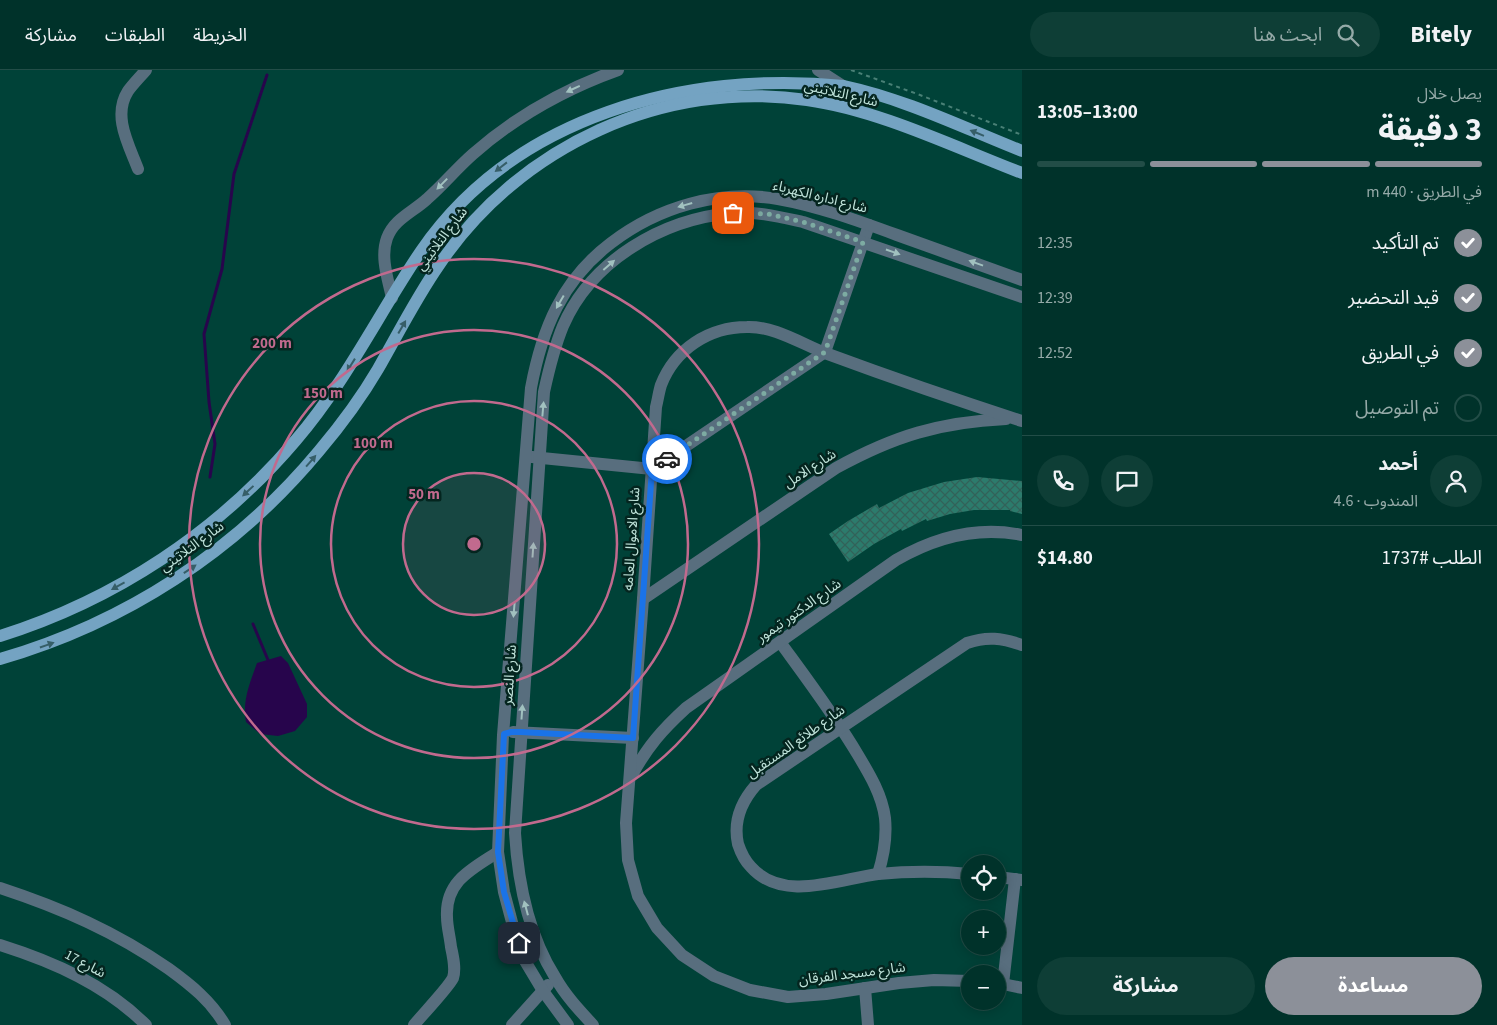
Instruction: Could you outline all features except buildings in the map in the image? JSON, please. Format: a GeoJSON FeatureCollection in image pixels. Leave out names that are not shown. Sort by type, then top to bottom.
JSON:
{"type":"FeatureCollection","features":[{"type":"Feature","properties":{"kind":"main road","name":"شارع التلاتيني"},"geometry":{"type":"LineString","coordinates":[[0,636],[57,616],[119,586],[185,544],[227,510],[277,462],[317,414],[335,389],[422,250],[444,221],[470,194],[526,148],[558,128],[591,112],[660,88],[696,81],[770,77],[807,80],[843,86],[896,102],[1022,151]]}},
{"type":"Feature","properties":{"kind":"main road","name":"شارع التلاتيني"},"geometry":{"type":"LineString","coordinates":[[0,659],[56,642],[130,607],[172,582],[199,563],[250,522],[297,477],[339,427],[376,373],[437,266],[464,231],[508,187],[536,165],[566,146],[597,130],[630,117],[664,107],[699,100],[735,96],[770,96],[841,106],[875,116],[1022,174]]}},
{"type":"Feature","properties":{"kind":"street"},"geometry":{"type":"LineString","coordinates":[[138,169],[122,123],[121,112],[128,92],[146,70]]}},
{"type":"Feature","properties":{"kind":"street"},"geometry":{"type":"LineString","coordinates":[[392,298],[384,258],[384,247],[389,233],[398,221],[426,200],[474,152],[509,126],[566,92],[618,70]]}},
{"type":"Feature","properties":{"kind":"street"},"geometry":{"type":"LineString","coordinates":[[818,70],[843,86]]}},
{"type":"Feature","properties":{"kind":"street","name":"شارع اداره الكهرباء"},"geometry":{"type":"LineString","coordinates":[[533,457],[531,388],[537,357],[547,327],[561,299],[579,273],[601,250],[626,231],[654,216],[684,205],[715,198],[746,196],[778,199],[869,225],[1022,280]]}},
{"type":"Feature","properties":{"kind":"street","name":"شارع اداره الكهرباء"},"geometry":{"type":"LineString","coordinates":[[533,457],[551,358],[564,324],[588,288],[605,268],[633,246],[664,229],[698,218],[733,213],[768,214],[803,222],[1022,297]]}},
{"type":"Feature","properties":{"kind":"street"},"geometry":{"type":"LineString","coordinates":[[533,457],[652,469],[825,352],[869,225]]}},
{"type":"Feature","properties":{"kind":"street","name":"شارع الاموال العامه"},"geometry":{"type":"LineString","coordinates":[[633,738],[656,407],[661,385],[671,365],[686,348],[705,336],[726,328],[748,327],[770,330],[825,352],[1019,420]]}},
{"type":"Feature","properties":{"kind":"street","name":"شارع الامل"},"geometry":{"type":"LineString","coordinates":[[644,599],[836,468],[869,450],[904,436],[940,426],[978,420],[1019,420]]}},
{"type":"Feature","properties":{"kind":"street","name":"شارع النصر"},"geometry":{"type":"LineString","coordinates":[[533,457],[515,833],[517,864],[530,922],[541,950],[554,977],[574,1005],[593,1025]]}},
{"type":"Feature","properties":{"kind":"street","name":"شارع النصر"},"geometry":{"type":"LineString","coordinates":[[533,457],[504,734],[498,852],[504,892],[525,961],[568,1025]]}},
{"type":"Feature","properties":{"kind":"street","name":"شارع الدكتور تيمور"},"geometry":{"type":"LineString","coordinates":[[630,780],[649,747],[664,728],[686,708],[896,560],[933,542],[974,533],[995,532],[1022,535]]}},
{"type":"Feature","properties":{"kind":"street","name":"شارع طلائع المستقبل"},"geometry":{"type":"LineString","coordinates":[[961,874],[920,872],[878,874],[827,884],[781,885],[768,880],[746,862],[736,836],[736,822],[740,808],[756,785],[966,643],[978,639],[1001,638],[1022,645]]}},
{"type":"Feature","properties":{"kind":"street"},"geometry":{"type":"LineString","coordinates":[[780,642],[842,728],[873,780],[885,817],[884,856],[878,874]]}},
{"type":"Feature","properties":{"kind":"street"},"geometry":{"type":"LineString","coordinates":[[504,734],[521,732],[633,738]]}},
{"type":"Feature","properties":{"kind":"street","name":"شارع مسجد الفرقان"},"geometry":{"type":"LineString","coordinates":[[633,738],[626,823],[628,860],[638,896],[657,928],[682,955],[714,976],[750,990],[788,997],[899,983],[961,980]]}},
{"type":"Feature","properties":{"kind":"street"},"geometry":{"type":"LineString","coordinates":[[414,1025],[452,979],[454,967],[447,917],[448,899],[451,890],[457,881],[469,871],[498,852]]}},
{"type":"Feature","properties":{"kind":"street"},"geometry":{"type":"LineString","coordinates":[[1003,965],[1018,879]]}},
{"type":"Feature","properties":{"kind":"street"},"geometry":{"type":"LineString","coordinates":[[0,888],[72,914],[141,949],[201,993],[220,1015],[225,1025]]}},
{"type":"Feature","properties":{"kind":"street","name":"شارع 17"},"geometry":{"type":"LineString","coordinates":[[0,945],[60,967],[88,981],[115,999],[146,1025]]}},
{"type":"Feature","properties":{"kind":"street"},"geometry":{"type":"LineString","coordinates":[[512,1025],[554,977]]}},
{"type":"Feature","properties":{"kind":"street"},"geometry":{"type":"LineString","coordinates":[[1006,985],[1022,988]]}},
{"type":"Feature","properties":{"kind":"street"},"geometry":{"type":"LineString","coordinates":[[865,988],[868,1025]]}},
{"type":"Feature","properties":{"kind":"path"},"geometry":{"type":"LineString","coordinates":[[851,70],[1022,135]]}},
{"type":"Feature","properties":{"kind":"shaded area"},"geometry":{"type":"Polygon","coordinates":[[[281,656],[288,663],[307,704],[307,717],[295,731],[278,736],[260,734],[246,722],[247,692],[257,663],[281,656]]]}},
{"type":"Feature","properties":{"kind":"waterway"},"geometry":{"type":"LineString","coordinates":[[210,477],[215,444],[209,402],[204,334],[222,269],[234,174],[267,75]]}},
{"type":"Feature","properties":{"kind":"waterway"},"geometry":{"type":"LineString","coordinates":[[253,624],[268,660]]}},
{"type":"Feature","properties":{"kind":"way so far"},"geometry":{"type":"LineString","coordinates":[[667,459],[825,352],[863,242],[803,222],[768,214],[733,213]]}},
{"type":"Feature","properties":{"kind":"route"},"geometry":{"type":"LineString","coordinates":[[519,943],[504,892],[498,852],[499,802],[504,734],[521,732],[633,738],[652,469],[667,459]]}}]}
